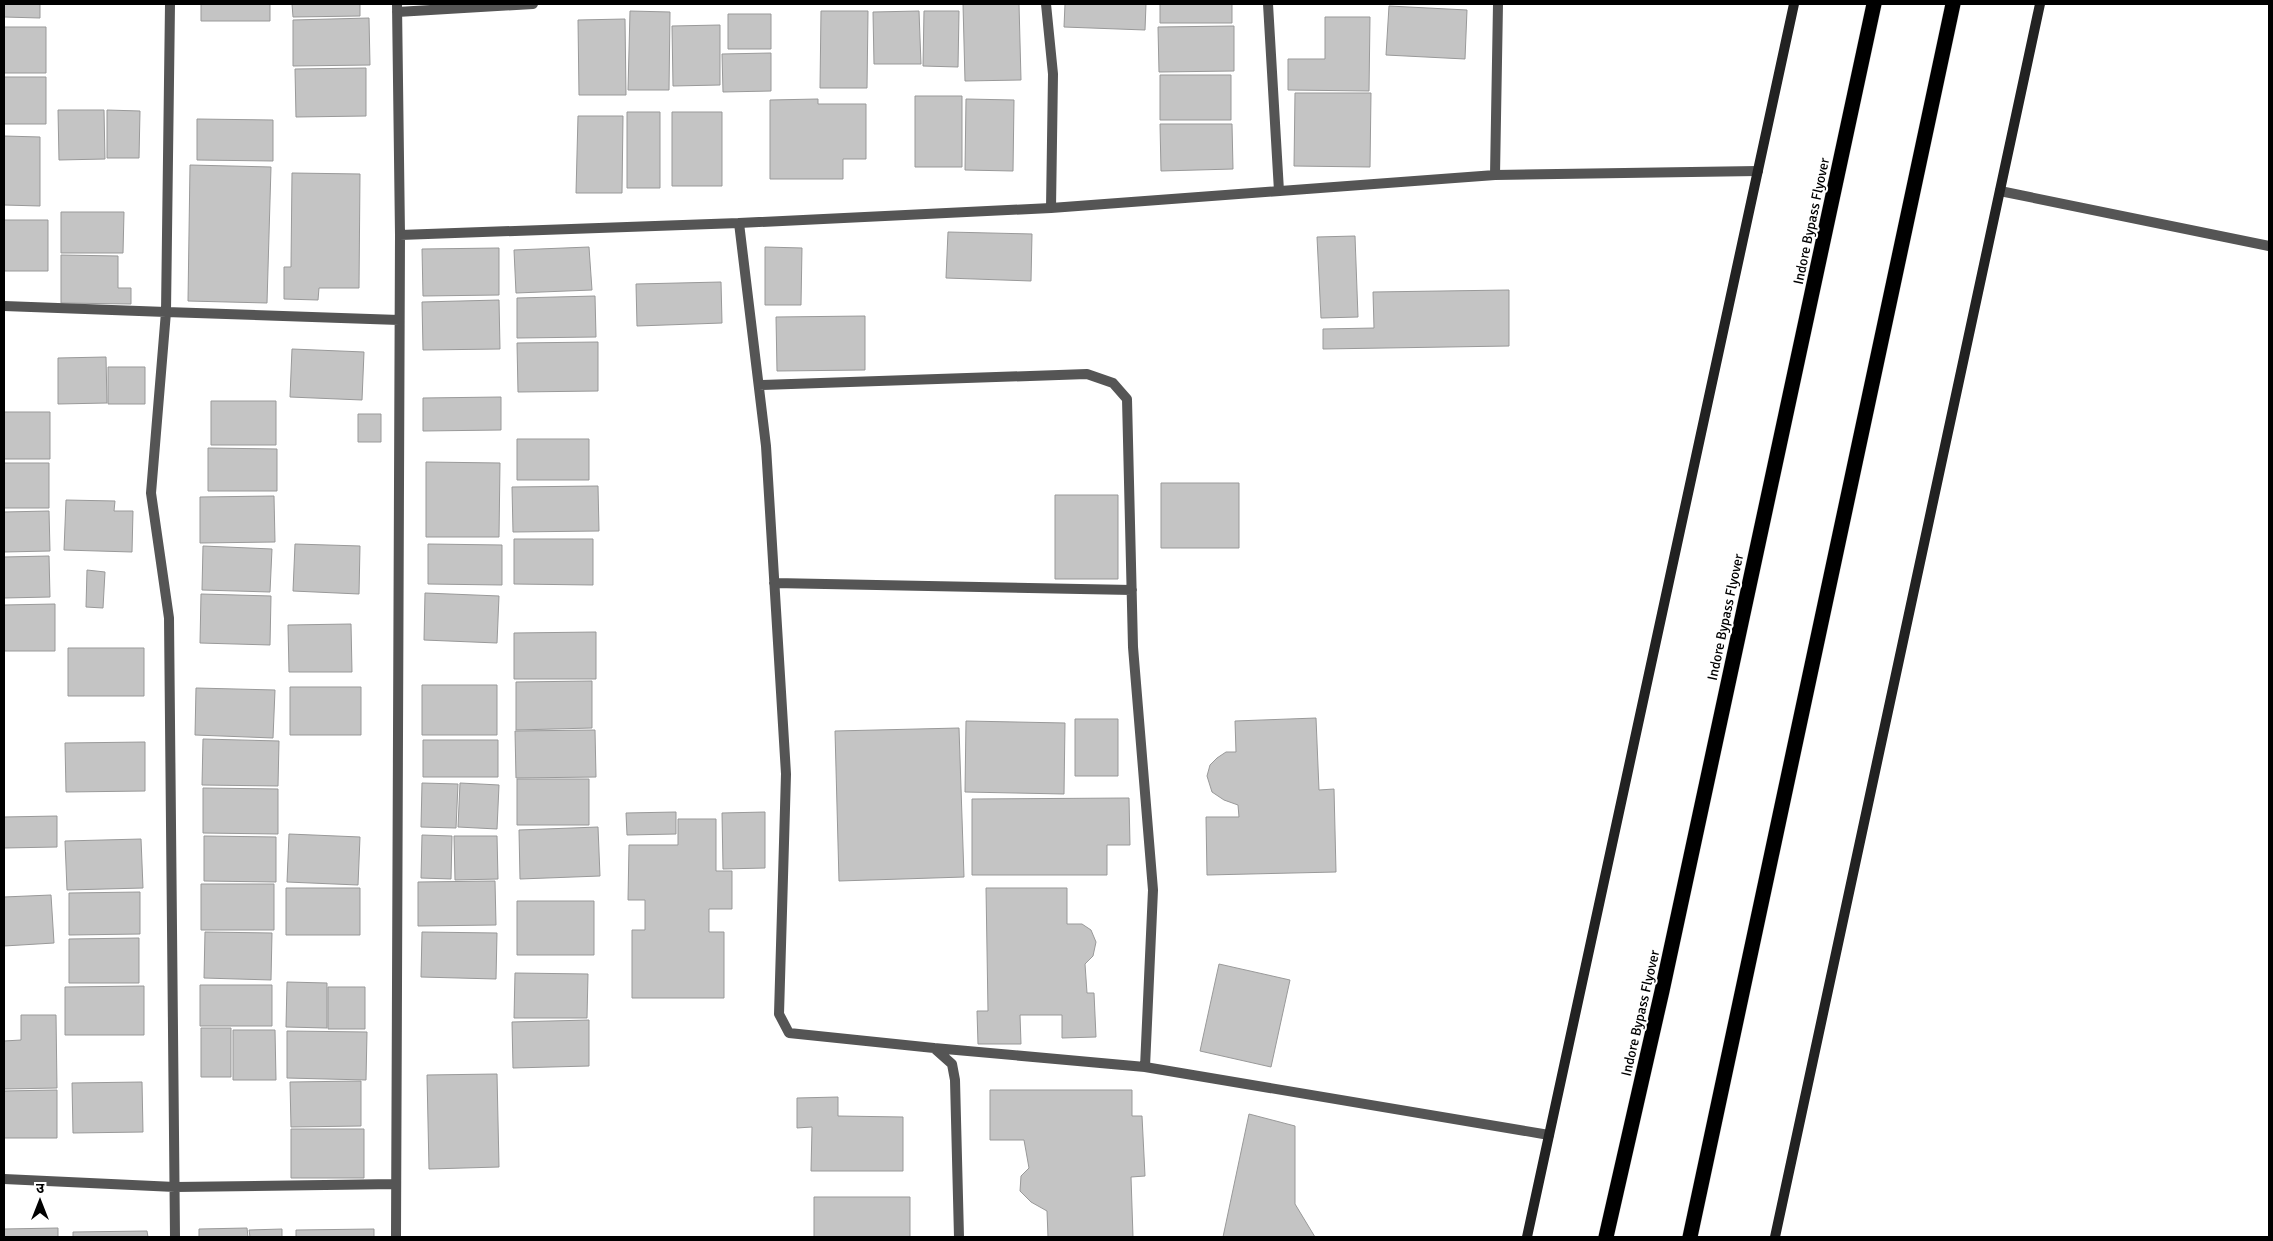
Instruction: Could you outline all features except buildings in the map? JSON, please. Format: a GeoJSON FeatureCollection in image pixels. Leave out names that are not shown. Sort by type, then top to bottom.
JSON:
{"type":"FeatureCollection","features":[{"type":"Feature","properties":{"kind":"highway","name":"Indore Bypass Flyover"},"geometry":{"type":"LineString","coordinates":[[1606,1237],[1662,991],[1874,4]]}},
{"type":"Feature","properties":{"kind":"highway"},"geometry":{"type":"LineString","coordinates":[[1691,1232],[1953,4]]}},
{"type":"Feature","properties":{"kind":"street"},"geometry":{"type":"LineString","coordinates":[[170,4],[166,312],[151,492],[169,618],[175,1237]]}},
{"type":"Feature","properties":{"kind":"street"},"geometry":{"type":"LineString","coordinates":[[396,1237],[400,235],[397,8],[533,4]]}},
{"type":"Feature","properties":{"kind":"street"},"geometry":{"type":"LineString","coordinates":[[1046,4],[1052,74],[1051,208]]}},
{"type":"Feature","properties":{"kind":"street"},"geometry":{"type":"LineString","coordinates":[[1268,4],[1280,191]]}},
{"type":"Feature","properties":{"kind":"street"},"geometry":{"type":"LineString","coordinates":[[1495,175],[1498,4]]}},
{"type":"Feature","properties":{"kind":"street"},"geometry":{"type":"LineString","coordinates":[[1527,1237],[1794,4]]}},
{"type":"Feature","properties":{"kind":"street"},"geometry":{"type":"LineString","coordinates":[[1775,1237],[2040,4]]}},
{"type":"Feature","properties":{"kind":"street"},"geometry":{"type":"LineString","coordinates":[[400,235],[739,223],[1051,208],[1495,175],[1758,171]]}},
{"type":"Feature","properties":{"kind":"street"},"geometry":{"type":"LineString","coordinates":[[2000,191],[2269,246]]}},
{"type":"Feature","properties":{"kind":"street"},"geometry":{"type":"LineString","coordinates":[[739,223],[766,446],[786,774],[779,1014],[789,1033],[1145,1067],[1549,1135]]}},
{"type":"Feature","properties":{"kind":"street"},"geometry":{"type":"LineString","coordinates":[[4,306],[399,320]]}},
{"type":"Feature","properties":{"kind":"street"},"geometry":{"type":"LineString","coordinates":[[759,385],[1087,374],[1113,382],[1127,400],[1133,647],[1153,890],[1145,1067]]}},
{"type":"Feature","properties":{"kind":"street"},"geometry":{"type":"LineString","coordinates":[[774,583],[1132,590]]}},
{"type":"Feature","properties":{"kind":"street"},"geometry":{"type":"LineString","coordinates":[[934,1048],[952,1064],[955,1080],[959,1237]]}},
{"type":"Feature","properties":{"kind":"street"},"geometry":{"type":"LineString","coordinates":[[4,1179],[174,1187],[396,1184]]}}]}
